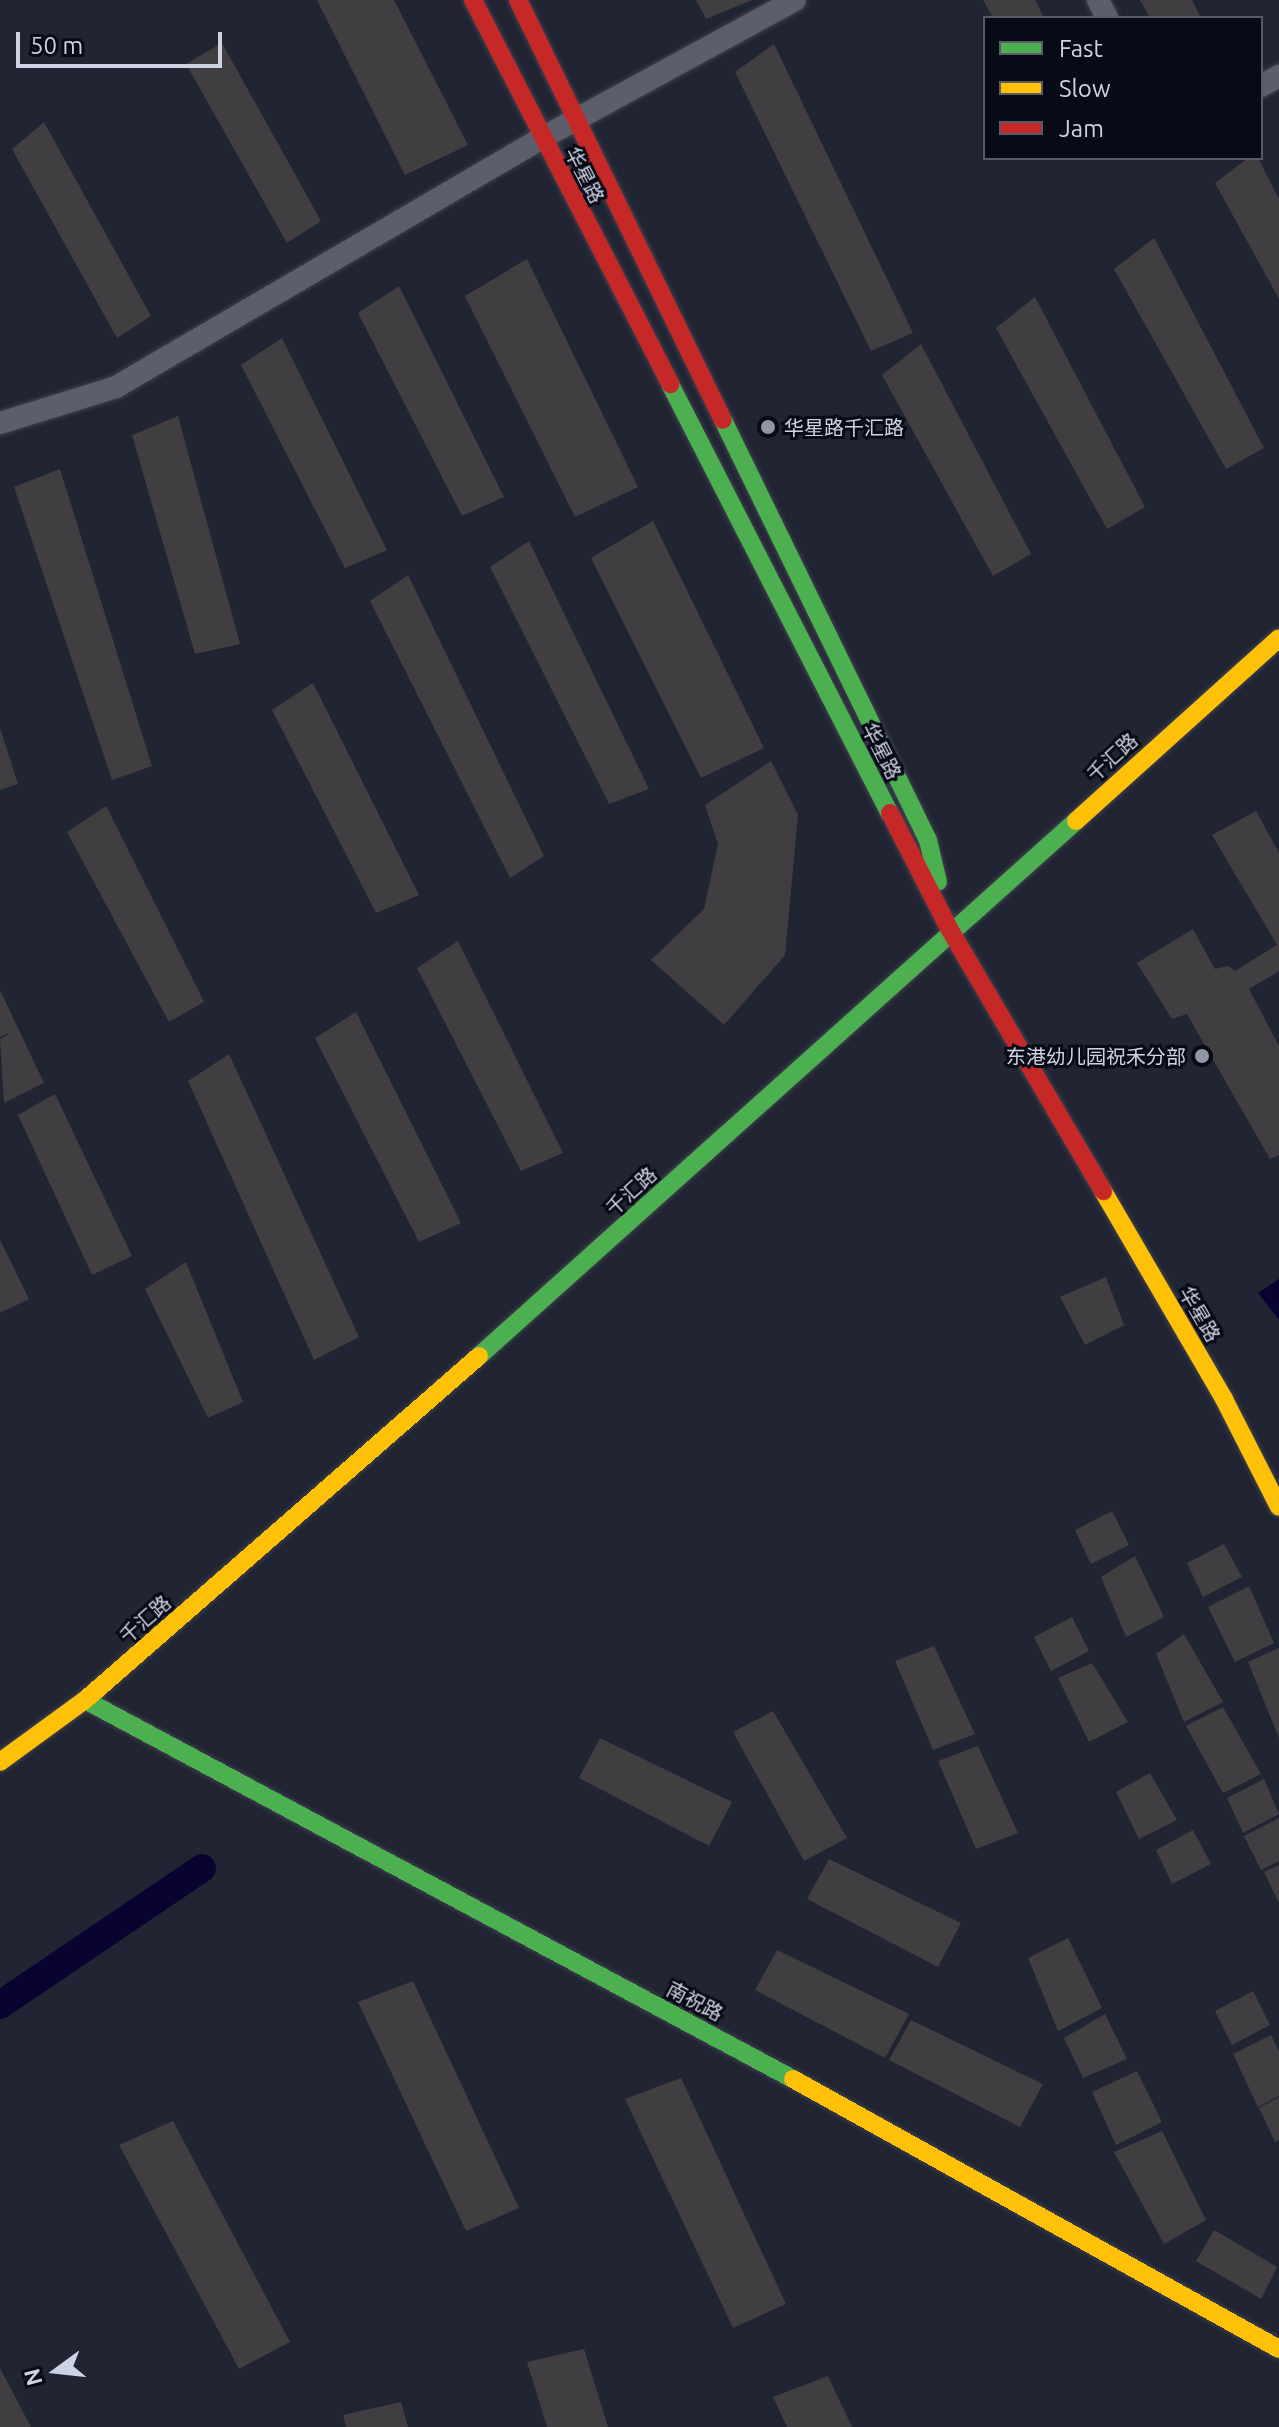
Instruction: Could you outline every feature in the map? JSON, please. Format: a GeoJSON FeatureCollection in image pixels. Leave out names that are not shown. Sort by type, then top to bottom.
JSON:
{"type":"FeatureCollection","features":[{"type":"Feature","properties":{"kind":"street","name":"华星路"},"geometry":{"type":"LineString","coordinates":[[473,0],[950,930],[1224,1399],[1279,1507]]}},
{"type":"Feature","properties":{"kind":"street"},"geometry":{"type":"LineString","coordinates":[[518,0],[928,840],[950,930]]}},
{"type":"Feature","properties":{"kind":"street"},"geometry":{"type":"LineString","coordinates":[[0,423],[116,387],[542,138],[795,0]]}},
{"type":"Feature","properties":{"kind":"street","name":"千汇路"},"geometry":{"type":"LineString","coordinates":[[0,1762],[85,1700],[601,1249],[950,930],[1279,638]]}},
{"type":"Feature","properties":{"kind":"street","name":"南祝路"},"geometry":{"type":"LineString","coordinates":[[85,1700],[695,2025],[1279,2349]]}},
{"type":"Feature","properties":{"kind":"shaded area"},"geometry":{"type":"Polygon","coordinates":[[[1279,1279],[1279,1320],[1258,1293],[1279,1279]]]}},
{"type":"Feature","properties":{"kind":"building"},"geometry":{"type":"Polygon","coordinates":[[[317,0],[394,0],[468,145],[405,175],[317,0]]]}},
{"type":"Feature","properties":{"kind":"building"},"geometry":{"type":"Polygon","coordinates":[[[696,0],[752,0],[706,19],[696,0]]]}},
{"type":"Feature","properties":{"kind":"building"},"geometry":{"type":"Polygon","coordinates":[[[983,0],[1035,0],[1043,16],[992,16],[983,0]]]}},
{"type":"Feature","properties":{"kind":"building"},"geometry":{"type":"Polygon","coordinates":[[[1140,0],[1192,0],[1200,16],[1149,16],[1140,0]]]}},
{"type":"Feature","properties":{"kind":"building"},"geometry":{"type":"Polygon","coordinates":[[[222,43],[321,221],[287,243],[186,64],[222,43]]]}},
{"type":"Feature","properties":{"kind":"building"},"geometry":{"type":"Polygon","coordinates":[[[774,44],[913,333],[871,351],[735,72],[774,44]]]}},
{"type":"Feature","properties":{"kind":"building"},"geometry":{"type":"Polygon","coordinates":[[[44,122],[151,316],[117,338],[12,149],[44,122]]]}},
{"type":"Feature","properties":{"kind":"building"},"geometry":{"type":"Polygon","coordinates":[[[1245,160],[1259,160],[1279,199],[1279,299],[1215,183],[1245,160]]]}},
{"type":"Feature","properties":{"kind":"building"},"geometry":{"type":"Polygon","coordinates":[[[1154,238],[1264,448],[1226,469],[1114,269],[1154,238]]]}},
{"type":"Feature","properties":{"kind":"building"},"geometry":{"type":"Polygon","coordinates":[[[527,259],[638,487],[575,517],[465,296],[527,259]]]}},
{"type":"Feature","properties":{"kind":"building"},"geometry":{"type":"Polygon","coordinates":[[[399,286],[504,497],[462,516],[358,313],[399,286]]]}},
{"type":"Feature","properties":{"kind":"building"},"geometry":{"type":"Polygon","coordinates":[[[1035,297],[1145,507],[1107,529],[996,328],[1035,297]]]}},
{"type":"Feature","properties":{"kind":"building"},"geometry":{"type":"Polygon","coordinates":[[[282,338],[387,550],[345,568],[241,365],[282,338]]]}},
{"type":"Feature","properties":{"kind":"building"},"geometry":{"type":"Polygon","coordinates":[[[921,344],[1031,554],[993,576],[882,375],[921,344]]]}},
{"type":"Feature","properties":{"kind":"building"},"geometry":{"type":"Polygon","coordinates":[[[178,416],[240,644],[195,654],[132,435],[178,416]]]}},
{"type":"Feature","properties":{"kind":"building"},"geometry":{"type":"Polygon","coordinates":[[[60,469],[152,766],[112,780],[14,487],[60,469]]]}},
{"type":"Feature","properties":{"kind":"building"},"geometry":{"type":"Polygon","coordinates":[[[653,521],[764,748],[701,778],[591,558],[653,521]]]}},
{"type":"Feature","properties":{"kind":"building"},"geometry":{"type":"Polygon","coordinates":[[[529,541],[649,789],[609,804],[490,567],[529,541]]]}},
{"type":"Feature","properties":{"kind":"building"},"geometry":{"type":"Polygon","coordinates":[[[408,575],[544,856],[510,878],[370,601],[408,575]]]}},
{"type":"Feature","properties":{"kind":"building"},"geometry":{"type":"Polygon","coordinates":[[[313,683],[419,895],[376,913],[272,710],[313,683]]]}},
{"type":"Feature","properties":{"kind":"building"},"geometry":{"type":"Polygon","coordinates":[[[0,728],[18,784],[0,790],[0,728]]]}},
{"type":"Feature","properties":{"kind":"building"},"geometry":{"type":"Polygon","coordinates":[[[771,761],[798,815],[785,955],[724,1025],[651,960],[704,909],[718,844],[705,805],[771,761]]]}},
{"type":"Feature","properties":{"kind":"building"},"geometry":{"type":"Polygon","coordinates":[[[106,806],[204,1002],[169,1022],[67,832],[106,806]]]}},
{"type":"Feature","properties":{"kind":"building"},"geometry":{"type":"Polygon","coordinates":[[[1256,811],[1279,853],[1279,971],[1249,989],[1279,1046],[1279,1155],[1270,1159],[1187,1014],[1172,1019],[1137,963],[1193,929],[1215,969],[1228,966],[1235,971],[1277,945],[1212,835],[1256,811]]]}},
{"type":"Feature","properties":{"kind":"building"},"geometry":{"type":"Polygon","coordinates":[[[458,941],[563,1153],[521,1171],[417,968],[458,941]]]}},
{"type":"Feature","properties":{"kind":"building"},"geometry":{"type":"Polygon","coordinates":[[[0,990],[44,1083],[4,1103],[0,1039],[12,1032],[0,1037],[0,990]]]}},
{"type":"Feature","properties":{"kind":"building"},"geometry":{"type":"Polygon","coordinates":[[[356,1012],[461,1223],[419,1242],[315,1038],[356,1012]]]}},
{"type":"Feature","properties":{"kind":"building"},"geometry":{"type":"Polygon","coordinates":[[[229,1054],[359,1337],[314,1360],[188,1081],[229,1054]]]}},
{"type":"Feature","properties":{"kind":"building"},"geometry":{"type":"Polygon","coordinates":[[[55,1094],[132,1256],[92,1275],[18,1115],[55,1094]]]}},
{"type":"Feature","properties":{"kind":"building"},"geometry":{"type":"Polygon","coordinates":[[[0,1240],[29,1299],[0,1313],[0,1240]]]}},
{"type":"Feature","properties":{"kind":"building"},"geometry":{"type":"Polygon","coordinates":[[[186,1262],[243,1402],[208,1418],[145,1289],[186,1262]]]}},
{"type":"Feature","properties":{"kind":"building"},"geometry":{"type":"Polygon","coordinates":[[[1106,1277],[1124,1325],[1085,1345],[1060,1297],[1106,1277]]]}},
{"type":"Feature","properties":{"kind":"building"},"geometry":{"type":"Polygon","coordinates":[[[1112,1511],[1129,1545],[1091,1564],[1075,1530],[1112,1511]]]}},
{"type":"Feature","properties":{"kind":"building"},"geometry":{"type":"Polygon","coordinates":[[[1224,1544],[1242,1577],[1203,1597],[1187,1563],[1224,1544]]]}},
{"type":"Feature","properties":{"kind":"building"},"geometry":{"type":"Polygon","coordinates":[[[1135,1556],[1164,1617],[1126,1637],[1101,1577],[1135,1556]]]}},
{"type":"Feature","properties":{"kind":"building"},"geometry":{"type":"Polygon","coordinates":[[[1249,1586],[1274,1643],[1235,1662],[1208,1607],[1249,1586]]]}},
{"type":"Feature","properties":{"kind":"building"},"geometry":{"type":"Polygon","coordinates":[[[1072,1617],[1089,1651],[1051,1671],[1034,1637],[1072,1617]]]}},
{"type":"Feature","properties":{"kind":"building"},"geometry":{"type":"Polygon","coordinates":[[[1184,1634],[1223,1702],[1184,1722],[1156,1654],[1184,1634]]]}},
{"type":"Feature","properties":{"kind":"building"},"geometry":{"type":"Polygon","coordinates":[[[934,1646],[975,1734],[933,1750],[895,1661],[934,1646]]]}},
{"type":"Feature","properties":{"kind":"building"},"geometry":{"type":"Polygon","coordinates":[[[1279,1648],[1279,1738],[1248,1662],[1279,1648]]]}},
{"type":"Feature","properties":{"kind":"building"},"geometry":{"type":"Polygon","coordinates":[[[1092,1663],[1128,1722],[1089,1742],[1058,1678],[1092,1663]]]}},
{"type":"Feature","properties":{"kind":"building"},"geometry":{"type":"Polygon","coordinates":[[[1223,1707],[1261,1774],[1223,1793],[1186,1726],[1223,1707]]]}},
{"type":"Feature","properties":{"kind":"building"},"geometry":{"type":"Polygon","coordinates":[[[773,1711],[847,1838],[804,1861],[733,1732],[773,1711]]]}},
{"type":"Feature","properties":{"kind":"building"},"geometry":{"type":"Polygon","coordinates":[[[600,1738],[732,1802],[709,1846],[579,1778],[600,1738]]]}},
{"type":"Feature","properties":{"kind":"building"},"geometry":{"type":"Polygon","coordinates":[[[978,1746],[1018,1833],[976,1849],[938,1761],[978,1746]]]}},
{"type":"Feature","properties":{"kind":"building"},"geometry":{"type":"Polygon","coordinates":[[[1150,1773],[1177,1820],[1139,1839],[1116,1792],[1150,1773]]]}},
{"type":"Feature","properties":{"kind":"building"},"geometry":{"type":"Polygon","coordinates":[[[1264,1779],[1279,1814],[1243,1833],[1227,1798],[1264,1779]]]}},
{"type":"Feature","properties":{"kind":"building"},"geometry":{"type":"Polygon","coordinates":[[[1279,1818],[1279,1861],[1261,1870],[1244,1836],[1279,1818]]]}},
{"type":"Feature","properties":{"kind":"building"},"geometry":{"type":"Polygon","coordinates":[[[1193,1830],[1211,1864],[1172,1884],[1156,1850],[1193,1830]]]}},
{"type":"Feature","properties":{"kind":"building"},"geometry":{"type":"Polygon","coordinates":[[[829,1859],[961,1923],[938,1967],[807,1899],[829,1859]]]}},
{"type":"Feature","properties":{"kind":"building"},"geometry":{"type":"Polygon","coordinates":[[[1279,1865],[1279,1903],[1264,1872],[1279,1865]]]}},
{"type":"Feature","properties":{"kind":"building"},"geometry":{"type":"Polygon","coordinates":[[[1068,1938],[1102,2008],[1058,2031],[1028,1958],[1068,1938]]]}},
{"type":"Feature","properties":{"kind":"building"},"geometry":{"type":"Polygon","coordinates":[[[777,1950],[909,2014],[885,2058],[755,1990],[777,1950]]]}},
{"type":"Feature","properties":{"kind":"building"},"geometry":{"type":"Polygon","coordinates":[[[413,1981],[519,2208],[466,2231],[358,2002],[413,1981]]]}},
{"type":"Feature","properties":{"kind":"building"},"geometry":{"type":"Polygon","coordinates":[[[1253,1991],[1270,2025],[1232,2045],[1215,2011],[1253,1991]]]}},
{"type":"Feature","properties":{"kind":"building"},"geometry":{"type":"Polygon","coordinates":[[[1105,2014],[1127,2059],[1083,2078],[1064,2038],[1105,2014]]]}},
{"type":"Feature","properties":{"kind":"building"},"geometry":{"type":"Polygon","coordinates":[[[911,2020],[1043,2084],[1020,2127],[889,2060],[911,2020]]]}},
{"type":"Feature","properties":{"kind":"building"},"geometry":{"type":"Polygon","coordinates":[[[1271,2035],[1279,2051],[1279,2096],[1258,2107],[1233,2054],[1271,2035]]]}},
{"type":"Feature","properties":{"kind":"building"},"geometry":{"type":"Polygon","coordinates":[[[1137,2071],[1162,2122],[1116,2145],[1092,2092],[1137,2071]]]}},
{"type":"Feature","properties":{"kind":"building"},"geometry":{"type":"Polygon","coordinates":[[[681,2078],[786,2304],[733,2328],[625,2099],[681,2078]]]}},
{"type":"Feature","properties":{"kind":"building"},"geometry":{"type":"Polygon","coordinates":[[[1279,2097],[1279,2140],[1275,2142],[1259,2108],[1279,2097]]]}},
{"type":"Feature","properties":{"kind":"building"},"geometry":{"type":"Polygon","coordinates":[[[173,2121],[290,2342],[239,2369],[119,2145],[173,2121]]]}},
{"type":"Feature","properties":{"kind":"building"},"geometry":{"type":"Polygon","coordinates":[[[1162,2131],[1206,2220],[1164,2244],[1114,2152],[1162,2131]]]}},
{"type":"Feature","properties":{"kind":"building"},"geometry":{"type":"Polygon","coordinates":[[[1214,2230],[1277,2267],[1261,2299],[1196,2261],[1214,2230]]]}},
{"type":"Feature","properties":{"kind":"building"},"geometry":{"type":"Polygon","coordinates":[[[584,2349],[608,2427],[547,2427],[527,2362],[584,2349]]]}},
{"type":"Feature","properties":{"kind":"building"},"geometry":{"type":"Polygon","coordinates":[[[0,2368],[31,2427],[0,2427],[0,2368]]]}},
{"type":"Feature","properties":{"kind":"building"},"geometry":{"type":"Polygon","coordinates":[[[828,2376],[852,2427],[787,2427],[773,2397],[828,2376]]]}},
{"type":"Feature","properties":{"kind":"building"},"geometry":{"type":"Polygon","coordinates":[[[401,2402],[408,2427],[346,2427],[343,2415],[401,2402]]]}},
{"type":"Feature","properties":{"kind":"waterway"},"geometry":{"type":"LineString","coordinates":[[0,2005],[202,1868]]}},
{"type":"Feature","properties":{"kind":"traffic: fast"},"geometry":{"type":"LineString","coordinates":[[670,384],[890,813]]}},
{"type":"Feature","properties":{"kind":"traffic: fast"},"geometry":{"type":"LineString","coordinates":[[723,420],[928,840],[938,882]]}},
{"type":"Feature","properties":{"kind":"traffic: fast"},"geometry":{"type":"LineString","coordinates":[[479,1356],[1076,821]]}},
{"type":"Feature","properties":{"kind":"traffic: fast"},"geometry":{"type":"LineString","coordinates":[[85,1700],[793,2079]]}},
{"type":"Feature","properties":{"kind":"traffic: slow"},"geometry":{"type":"LineString","coordinates":[[1076,821],[1279,638]]}},
{"type":"Feature","properties":{"kind":"traffic: slow"},"geometry":{"type":"LineString","coordinates":[[1103,1191],[1224,1399],[1279,1507]]}},
{"type":"Feature","properties":{"kind":"traffic: slow"},"geometry":{"type":"LineString","coordinates":[[0,1762],[85,1700],[479,1356]]}},
{"type":"Feature","properties":{"kind":"traffic: slow"},"geometry":{"type":"LineString","coordinates":[[793,2079],[1279,2349]]}},
{"type":"Feature","properties":{"kind":"traffic: jam"},"geometry":{"type":"LineString","coordinates":[[473,0],[670,384]]}},
{"type":"Feature","properties":{"kind":"traffic: jam"},"geometry":{"type":"LineString","coordinates":[[518,0],[723,420]]}},
{"type":"Feature","properties":{"kind":"traffic: jam"},"geometry":{"type":"LineString","coordinates":[[890,813],[950,930],[1103,1191]]}},
{"type":"Feature","properties":{"kind":"place","name":"华星路千汇路"},"geometry":{"type":"Point","coordinates":[768,427]}},
{"type":"Feature","properties":{"kind":"place","name":"东港幼儿园祝禾分部"},"geometry":{"type":"Point","coordinates":[1202,1056]}}]}
